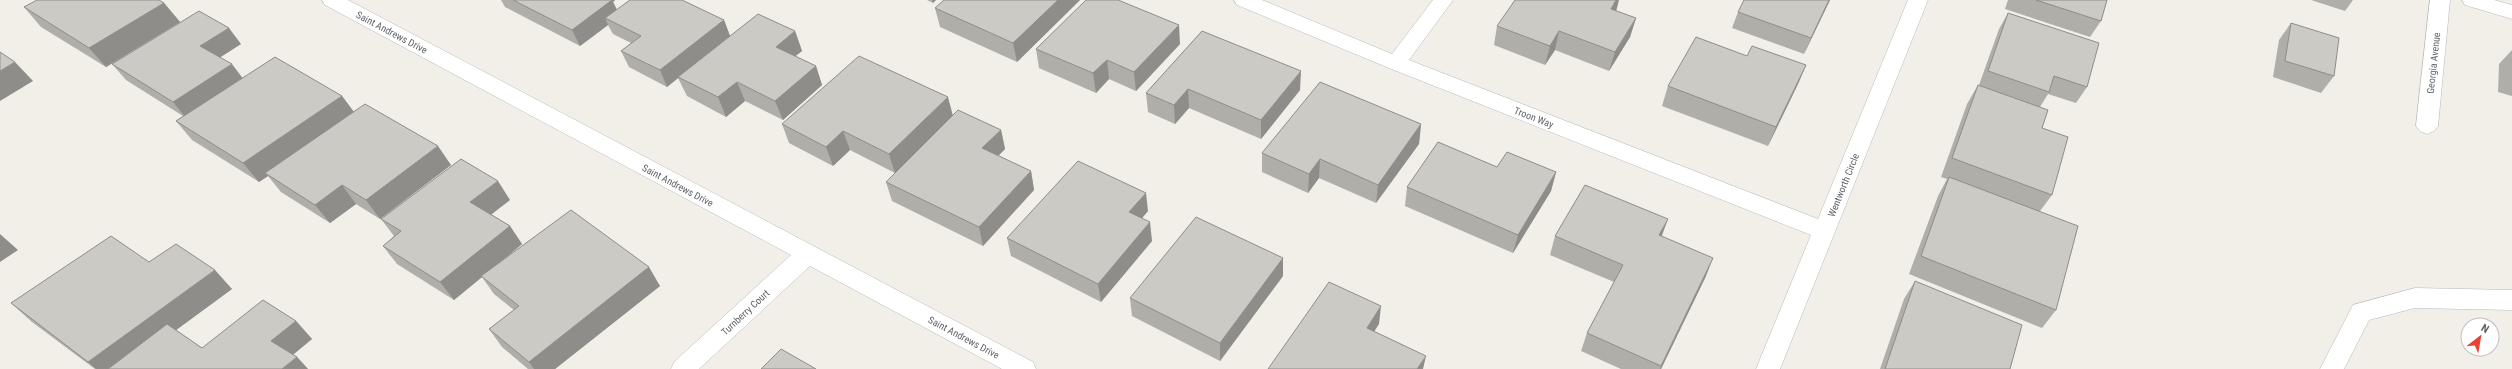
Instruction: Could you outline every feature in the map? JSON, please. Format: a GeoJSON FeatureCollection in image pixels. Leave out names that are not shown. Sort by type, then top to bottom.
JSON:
{"type":"FeatureCollection","features":[{"type":"Feature","properties":{"kind":"street","name":"Saint Andrews Drive"},"geometry":{"type":"LineString","coordinates":[[332,0],[806,255],[1024,369]]}},
{"type":"Feature","properties":{"kind":"street","name":"Troon Way"},"geometry":{"type":"LineString","coordinates":[[1244,0],[1396,63],[1824,232]]}},
{"type":"Feature","properties":{"kind":"street"},"geometry":{"type":"LineString","coordinates":[[1396,63],[1444,0]]}},
{"type":"Feature","properties":{"kind":"street","name":"Wentworth Circle"},"geometry":{"type":"LineString","coordinates":[[1768,369],[1918,0]]}},
{"type":"Feature","properties":{"kind":"street","name":"Georgia Avenue"},"geometry":{"type":"LineString","coordinates":[[2427,126],[2440,0]]}},
{"type":"Feature","properties":{"kind":"street"},"geometry":{"type":"LineString","coordinates":[[2472,0],[2512,12]]}},
{"type":"Feature","properties":{"kind":"street","name":"Turnberry Court"},"geometry":{"type":"LineString","coordinates":[[683,369],[806,255]]}},
{"type":"Feature","properties":{"kind":"street"},"geometry":{"type":"LineString","coordinates":[[2332,369],[2361,312],[2415,298],[2512,300]]}},
{"type":"Feature","properties":{"kind":"building"},"geometry":{"type":"Polygon","coordinates":[[[37,0],[159,0],[164,3],[89,48],[24,7],[37,0]]]}},
{"type":"Feature","properties":{"kind":"building"},"geometry":{"type":"Polygon","coordinates":[[[513,0],[612,0],[572,30],[513,0]]]}},
{"type":"Feature","properties":{"kind":"building"},"geometry":{"type":"Polygon","coordinates":[[[630,0],[682,0],[724,20],[660,70],[621,51],[641,36],[605,18],[630,0]]]}},
{"type":"Feature","properties":{"kind":"building"},"geometry":{"type":"Polygon","coordinates":[[[944,0],[1058,0],[1013,43],[935,8],[944,0]]]}},
{"type":"Feature","properties":{"kind":"building"},"geometry":{"type":"Polygon","coordinates":[[[1086,0],[1118,0],[1179,25],[1134,72],[1107,60],[1093,73],[1036,49],[1086,0]]]}},
{"type":"Feature","properties":{"kind":"building"},"geometry":{"type":"Polygon","coordinates":[[[1515,0],[1616,0],[1611,9],[1636,18],[1615,52],[1559,31],[1550,46],[1497,26],[1515,0]]]}},
{"type":"Feature","properties":{"kind":"building"},"geometry":{"type":"Polygon","coordinates":[[[1744,0],[1829,0],[1811,38],[1738,12],[1744,0]]]}},
{"type":"Feature","properties":{"kind":"building"},"geometry":{"type":"Polygon","coordinates":[[[2036,0],[2107,0],[2101,21],[2036,0]]]}},
{"type":"Feature","properties":{"kind":"building"},"geometry":{"type":"Polygon","coordinates":[[[199,11],[229,28],[200,46],[232,64],[173,102],[112,64],[199,11]]]}},
{"type":"Feature","properties":{"kind":"building"},"geometry":{"type":"Polygon","coordinates":[[[2008,13],[2099,43],[2087,87],[2054,76],[2049,92],[1988,71],[2008,13]]]}},
{"type":"Feature","properties":{"kind":"building"},"geometry":{"type":"Polygon","coordinates":[[[758,14],[795,31],[776,47],[816,66],[775,101],[737,82],[718,97],[678,77],[758,14]]]}},
{"type":"Feature","properties":{"kind":"building"},"geometry":{"type":"Polygon","coordinates":[[[2291,23],[2339,38],[2334,76],[2285,61],[2291,23]]]}},
{"type":"Feature","properties":{"kind":"building"},"geometry":{"type":"Polygon","coordinates":[[[1202,31],[1301,71],[1261,120],[1188,89],[1174,105],[1146,93],[1202,31]]]}},
{"type":"Feature","properties":{"kind":"building"},"geometry":{"type":"Polygon","coordinates":[[[1696,37],[1747,56],[1752,46],[1806,65],[1776,127],[1668,86],[1696,37]]]}},
{"type":"Feature","properties":{"kind":"building"},"geometry":{"type":"Polygon","coordinates":[[[0,52],[15,62],[0,71],[0,52]]]}},
{"type":"Feature","properties":{"kind":"building"},"geometry":{"type":"Polygon","coordinates":[[[859,56],[948,97],[889,154],[843,131],[826,147],[782,124],[859,56]]]}},
{"type":"Feature","properties":{"kind":"building"},"geometry":{"type":"Polygon","coordinates":[[[275,57],[342,96],[243,163],[176,121],[275,57]]]}},
{"type":"Feature","properties":{"kind":"building"},"geometry":{"type":"Polygon","coordinates":[[[1320,82],[1421,124],[1378,185],[1320,159],[1309,174],[1262,153],[1320,82]]]}},
{"type":"Feature","properties":{"kind":"building"},"geometry":{"type":"Polygon","coordinates":[[[1978,85],[2048,110],[2042,128],[2068,137],[2052,195],[1952,158],[1978,85]]]}},
{"type":"Feature","properties":{"kind":"building"},"geometry":{"type":"Polygon","coordinates":[[[365,104],[438,146],[366,200],[342,185],[315,205],[265,173],[365,104]]]}},
{"type":"Feature","properties":{"kind":"building"},"geometry":{"type":"Polygon","coordinates":[[[958,110],[1001,130],[982,148],[1031,171],[979,227],[886,182],[958,110]]]}},
{"type":"Feature","properties":{"kind":"building"},"geometry":{"type":"Polygon","coordinates":[[[1438,142],[1497,167],[1507,152],[1556,172],[1518,235],[1407,187],[1438,142]]]}},
{"type":"Feature","properties":{"kind":"building"},"geometry":{"type":"Polygon","coordinates":[[[461,159],[498,181],[470,202],[510,226],[440,282],[383,246],[401,231],[381,219],[461,159]]]}},
{"type":"Feature","properties":{"kind":"building"},"geometry":{"type":"Polygon","coordinates":[[[1078,161],[1146,193],[1129,212],[1150,222],[1098,284],[1007,238],[1078,161]]]}},
{"type":"Feature","properties":{"kind":"building"},"geometry":{"type":"Polygon","coordinates":[[[1949,177],[2078,226],[2056,310],[1921,256],[1949,177]]]}},
{"type":"Feature","properties":{"kind":"building"},"geometry":{"type":"Polygon","coordinates":[[[1585,185],[1668,219],[1659,235],[1713,258],[1661,366],[1587,333],[1623,265],[1555,236],[1585,185]]]}},
{"type":"Feature","properties":{"kind":"building"},"geometry":{"type":"Polygon","coordinates":[[[571,210],[649,267],[529,362],[489,329],[519,306],[481,276],[571,210]]]}},
{"type":"Feature","properties":{"kind":"building"},"geometry":{"type":"Polygon","coordinates":[[[1196,217],[1283,258],[1220,343],[1130,298],[1196,217]]]}},
{"type":"Feature","properties":{"kind":"building"},"geometry":{"type":"Polygon","coordinates":[[[111,236],[149,262],[176,244],[215,270],[88,362],[11,303],[111,236]]]}},
{"type":"Feature","properties":{"kind":"building"},"geometry":{"type":"Polygon","coordinates":[[[1915,281],[2022,325],[2010,369],[1885,369],[1915,281]]]}},
{"type":"Feature","properties":{"kind":"building"},"geometry":{"type":"Polygon","coordinates":[[[1329,282],[1381,306],[1367,328],[1426,356],[1417,369],[1268,369],[1329,282]]]}},
{"type":"Feature","properties":{"kind":"building"},"geometry":{"type":"Polygon","coordinates":[[[263,300],[296,321],[271,341],[297,357],[282,369],[108,369],[167,324],[202,348],[263,300]]]}},
{"type":"Feature","properties":{"kind":"building"},"geometry":{"type":"Polygon","coordinates":[[[781,349],[816,369],[761,369],[781,349]]]}}]}
